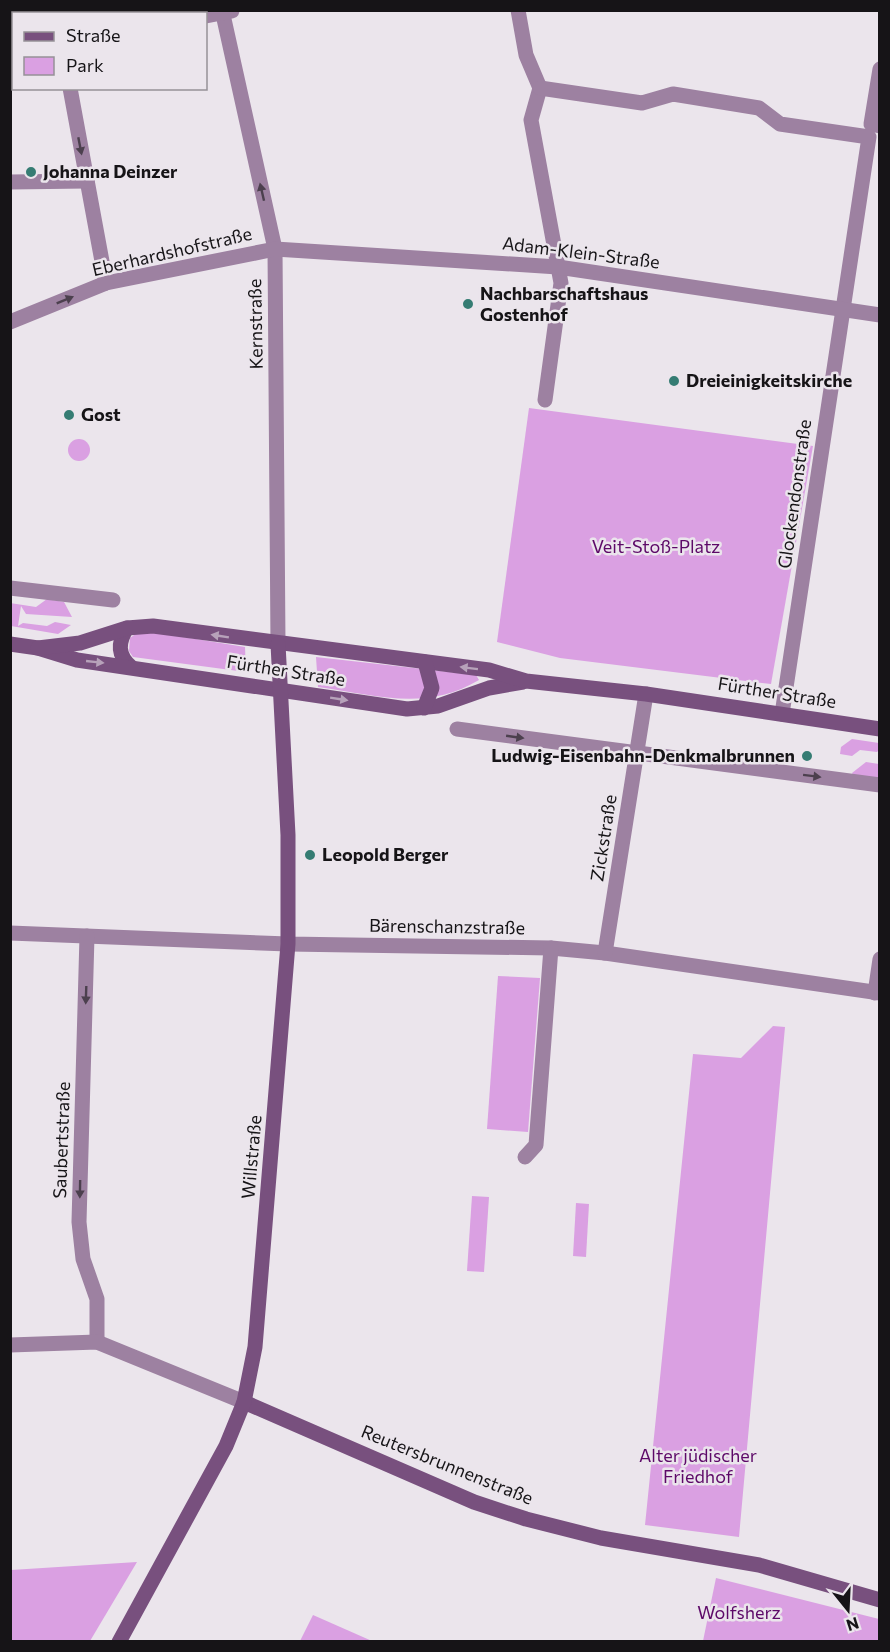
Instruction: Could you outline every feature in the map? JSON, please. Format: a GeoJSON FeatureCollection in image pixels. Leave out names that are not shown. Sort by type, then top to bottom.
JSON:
{"type":"FeatureCollection","features":[{"type":"Feature","properties":{"kind":"street"},"geometry":{"type":"LineString","coordinates":[[518,10],[525,55],[540,88],[531,120],[561,283],[545,400]]}},
{"type":"Feature","properties":{"kind":"street"},"geometry":{"type":"LineString","coordinates":[[207,16],[225,11]]}},
{"type":"Feature","properties":{"kind":"street","name":"Kernstraße"},"geometry":{"type":"LineString","coordinates":[[225,11],[275,249],[278,644]]}},
{"type":"Feature","properties":{"kind":"street","name":"Glockendonstraße"},"geometry":{"type":"LineString","coordinates":[[782,714],[842,310],[873,129],[879,69]]}},
{"type":"Feature","properties":{"kind":"street"},"geometry":{"type":"LineString","coordinates":[[540,88],[642,103],[674,94],[759,108],[780,124],[873,129]]}},
{"type":"Feature","properties":{"kind":"street"},"geometry":{"type":"LineString","coordinates":[[70,90],[106,284]]}},
{"type":"Feature","properties":{"kind":"street"},"geometry":{"type":"LineString","coordinates":[[10,182],[87,181]]}},
{"type":"Feature","properties":{"kind":"street","name":"Adam-Klein-Straße"},"geometry":{"type":"LineString","coordinates":[[275,249],[558,267],[879,315]]}},
{"type":"Feature","properties":{"kind":"street","name":"Eberhardshofstraße"},"geometry":{"type":"LineString","coordinates":[[10,322],[106,284],[275,249]]}},
{"type":"Feature","properties":{"kind":"street"},"geometry":{"type":"LineString","coordinates":[[10,588],[113,600]]}},
{"type":"Feature","properties":{"kind":"street","name":"Fürther Straße"},"geometry":{"type":"LineString","coordinates":[[38,648],[89,642],[127,628],[153,626],[489,670],[526,681],[646,694],[879,729]]}},
{"type":"Feature","properties":{"kind":"street"},"geometry":{"type":"LineString","coordinates":[[127,628],[120,648],[124,659],[131,667]]}},
{"type":"Feature","properties":{"kind":"street","name":"Fürther Straße"},"geometry":{"type":"LineString","coordinates":[[10,644],[38,648],[77,660],[407,709],[424,708],[489,688],[526,681]]}},
{"type":"Feature","properties":{"kind":"street","name":"Willstraße"},"geometry":{"type":"LineString","coordinates":[[119,1641],[216,1467],[244,1402],[259,1317],[288,944],[288,835],[278,644]]}},
{"type":"Feature","properties":{"kind":"street"},"geometry":{"type":"LineString","coordinates":[[424,663],[432,688],[424,708]]}},
{"type":"Feature","properties":{"kind":"street","name":"Zickstraße"},"geometry":{"type":"LineString","coordinates":[[605,953],[646,694]]}},
{"type":"Feature","properties":{"kind":"street"},"geometry":{"type":"LineString","coordinates":[[457,729],[879,785]]}},
{"type":"Feature","properties":{"kind":"street","name":"Bärenschanzstraße"},"geometry":{"type":"LineString","coordinates":[[10,933],[288,944],[550,948],[605,953],[877,993]]}},
{"type":"Feature","properties":{"kind":"street","name":"Saubertstraße"},"geometry":{"type":"LineString","coordinates":[[87,936],[79,1222],[83,1259],[97,1299],[97,1342]]}},
{"type":"Feature","properties":{"kind":"street"},"geometry":{"type":"LineString","coordinates":[[525,1157],[536,1145],[550,948]]}},
{"type":"Feature","properties":{"kind":"street"},"geometry":{"type":"LineString","coordinates":[[877,993],[879,959]]}},
{"type":"Feature","properties":{"kind":"street","name":"Reutersbrunnenstraße"},"geometry":{"type":"LineString","coordinates":[[10,1346],[97,1342],[244,1402],[464,1497],[526,1519],[601,1538],[759,1565],[879,1600]]}},
{"type":"Feature","properties":{"kind":"green space","name":"Veit-Stoß-Platz"},"geometry":{"type":"Polygon","coordinates":[[[529,408],[813,446],[771,684],[560,658],[497,642],[529,408]]]}},
{"type":"Feature","properties":{"kind":"green space"},"geometry":{"type":"Polygon","coordinates":[[[79,439],[87,442],[90,450],[87,458],[79,461],[71,458],[68,450],[71,442],[79,439]]]}},
{"type":"Feature","properties":{"kind":"green space"},"geometry":{"type":"Polygon","coordinates":[[[47,599],[64,602],[72,617],[26,614],[21,606],[18,626],[23,623],[47,626],[55,622],[71,625],[58,634],[11,626],[10,603],[36,607],[47,599]]]}},
{"type":"Feature","properties":{"kind":"green space"},"geometry":{"type":"Polygon","coordinates":[[[153,632],[245,647],[246,672],[133,657],[129,651],[130,638],[137,633],[153,632]]]}},
{"type":"Feature","properties":{"kind":"green space"},"geometry":{"type":"Polygon","coordinates":[[[316,657],[476,675],[479,680],[459,690],[439,696],[381,697],[318,687],[316,657]]]}},
{"type":"Feature","properties":{"kind":"green space"},"geometry":{"type":"Polygon","coordinates":[[[852,739],[879,743],[879,750],[877,752],[860,750],[852,756],[840,754],[841,747],[852,739]]]}},
{"type":"Feature","properties":{"kind":"green space"},"geometry":{"type":"Polygon","coordinates":[[[866,762],[879,764],[879,780],[854,777],[852,773],[866,762]]]}},
{"type":"Feature","properties":{"kind":"green space"},"geometry":{"type":"Polygon","coordinates":[[[498,976],[540,978],[528,1132],[487,1129],[498,976]]]}},
{"type":"Feature","properties":{"kind":"green space","name":"Alter jüdischer Friedhof"},"geometry":{"type":"Polygon","coordinates":[[[773,1026],[785,1027],[739,1537],[645,1525],[693,1054],[741,1058],[773,1026]]]}},
{"type":"Feature","properties":{"kind":"green space"},"geometry":{"type":"Polygon","coordinates":[[[472,1196],[489,1197],[484,1272],[467,1271],[472,1196]]]}},
{"type":"Feature","properties":{"kind":"green space"},"geometry":{"type":"Polygon","coordinates":[[[576,1203],[589,1204],[586,1257],[573,1256],[576,1203]]]}},
{"type":"Feature","properties":{"kind":"green space"},"geometry":{"type":"Polygon","coordinates":[[[137,1562],[90,1641],[11,1641],[11,1570],[137,1562]]]}},
{"type":"Feature","properties":{"kind":"green space","name":"Wolfsherz"},"geometry":{"type":"Polygon","coordinates":[[[716,1578],[879,1619],[879,1641],[703,1641],[716,1578]]]}},
{"type":"Feature","properties":{"kind":"green space"},"geometry":{"type":"Polygon","coordinates":[[[313,1615],[372,1641],[300,1641],[313,1615]]]}},
{"type":"Feature","properties":{"kind":"place","name":"Johanna Deinzer"},"geometry":{"type":"Point","coordinates":[31,172]}},
{"type":"Feature","properties":{"kind":"place","name":"Nachbarschaftshaus Gostenhof"},"geometry":{"type":"Point","coordinates":[468,304]}},
{"type":"Feature","properties":{"kind":"place","name":"Dreieinigkeitskirche"},"geometry":{"type":"Point","coordinates":[674,381]}},
{"type":"Feature","properties":{"kind":"place","name":"Gost"},"geometry":{"type":"Point","coordinates":[69,415]}},
{"type":"Feature","properties":{"kind":"place","name":"Ludwig-Eisenbahn-Denkmalbrunnen"},"geometry":{"type":"Point","coordinates":[807,756]}},
{"type":"Feature","properties":{"kind":"place","name":"Leopold Berger"},"geometry":{"type":"Point","coordinates":[310,855]}}]}
